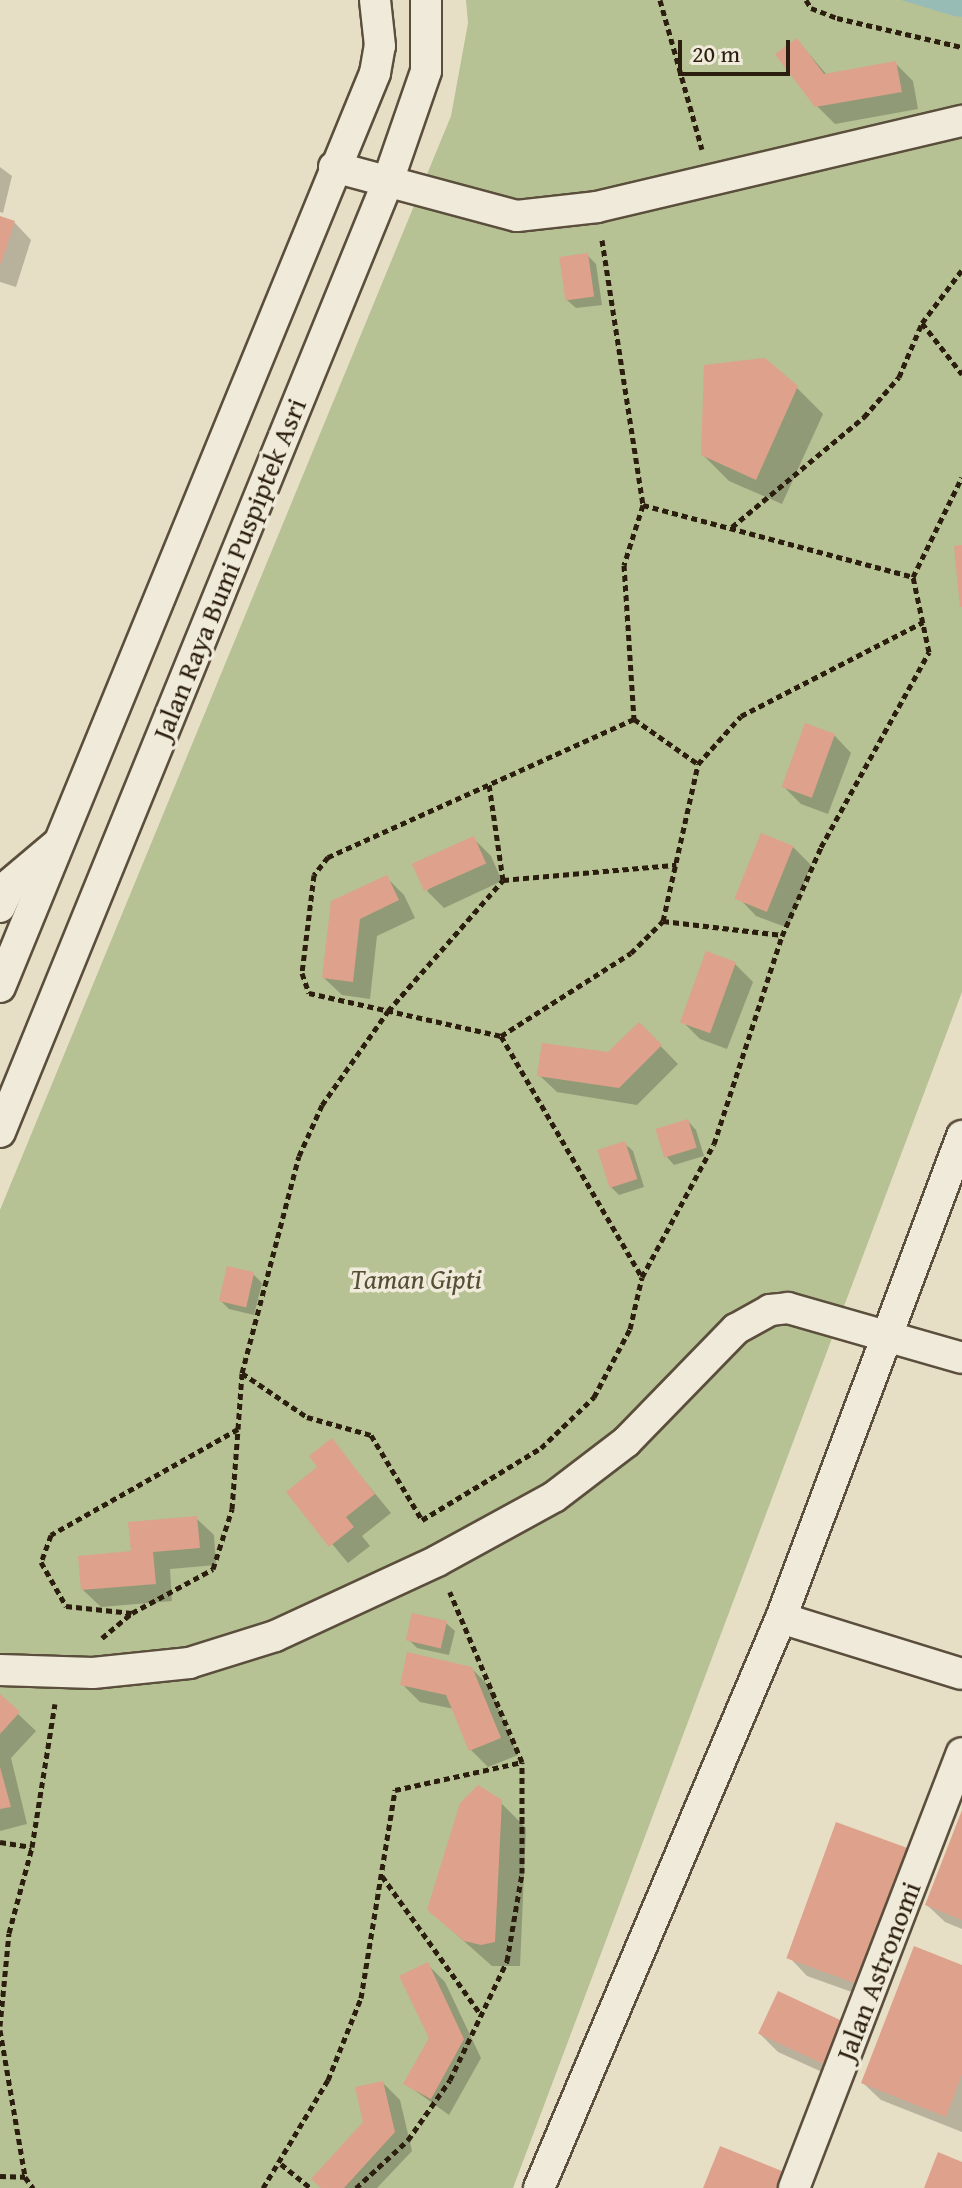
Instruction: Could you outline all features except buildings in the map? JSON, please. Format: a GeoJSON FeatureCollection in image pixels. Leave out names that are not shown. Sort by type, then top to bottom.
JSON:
{"type":"FeatureCollection","features":[{"type":"Feature","properties":{"kind":"street","name":"Jalan Raya Bumi Puspiptek Asri"},"geometry":{"type":"LineString","coordinates":[[0,987],[375,73],[380,46],[375,0]]}},
{"type":"Feature","properties":{"kind":"street","name":"Jalan Raya Bumi Puspiptek Asri"},"geometry":{"type":"LineString","coordinates":[[0,1132],[388,181],[426,71],[426,0]]}},
{"type":"Feature","properties":{"kind":"street"},"geometry":{"type":"LineString","coordinates":[[334,167],[517,216],[597,207],[962,121]]}},
{"type":"Feature","properties":{"kind":"street"},"geometry":{"type":"LineString","coordinates":[[0,907],[11,883],[57,845]]}},
{"type":"Feature","properties":{"kind":"street"},"geometry":{"type":"LineString","coordinates":[[539,2188],[781,1618],[962,1136]]}},
{"type":"Feature","properties":{"kind":"street"},"geometry":{"type":"LineString","coordinates":[[0,1670],[61,1673],[189,1663],[275,1636],[437,1561],[554,1497],[626,1442],[736,1329],[770,1310],[788,1308],[962,1358]]}},
{"type":"Feature","properties":{"kind":"street"},"geometry":{"type":"LineString","coordinates":[[781,1618],[962,1674]]}},
{"type":"Feature","properties":{"kind":"street","name":"Jalan Astronomi"},"geometry":{"type":"LineString","coordinates":[[794,2188],[962,1753]]}},
{"type":"Feature","properties":{"kind":"path"},"geometry":{"type":"LineString","coordinates":[[660,0],[711,181]]}},
{"type":"Feature","properties":{"kind":"path"},"geometry":{"type":"LineString","coordinates":[[806,0],[811,8],[837,18],[962,47]]}},
{"type":"Feature","properties":{"kind":"path"},"geometry":{"type":"LineString","coordinates":[[597,207],[643,505],[624,565],[634,719]]}},
{"type":"Feature","properties":{"kind":"path"},"geometry":{"type":"LineString","coordinates":[[732,527],[864,417],[899,377],[922,323],[962,270]]}},
{"type":"Feature","properties":{"kind":"path"},"geometry":{"type":"LineString","coordinates":[[922,323],[962,374]]}},
{"type":"Feature","properties":{"kind":"path"},"geometry":{"type":"LineString","coordinates":[[422,1520],[541,1448],[594,1397],[630,1329],[642,1277],[714,1144],[782,936],[821,847],[929,652],[913,577],[962,477]]}},
{"type":"Feature","properties":{"kind":"path"},"geometry":{"type":"LineString","coordinates":[[643,505],[913,577]]}},
{"type":"Feature","properties":{"kind":"path"},"geometry":{"type":"LineString","coordinates":[[634,719],[328,857],[314,875],[302,973],[309,993],[501,1036],[631,953],[663,921],[698,764],[741,716],[923,622]]}},
{"type":"Feature","properties":{"kind":"path"},"geometry":{"type":"LineString","coordinates":[[634,719],[698,764]]}},
{"type":"Feature","properties":{"kind":"path"},"geometry":{"type":"LineString","coordinates":[[489,784],[503,880]]}},
{"type":"Feature","properties":{"kind":"path"},"geometry":{"type":"LineString","coordinates":[[238,1429],[51,1535],[41,1562],[66,1606],[132,1613],[213,1569],[232,1509],[238,1429],[242,1373],[299,1156],[322,1105],[388,1011],[503,880],[676,865]]}},
{"type":"Feature","properties":{"kind":"path"},"geometry":{"type":"LineString","coordinates":[[663,921],[782,936]]}},
{"type":"Feature","properties":{"kind":"path"},"geometry":{"type":"LineString","coordinates":[[501,1036],[642,1277]]}},
{"type":"Feature","properties":{"kind":"path"},"geometry":{"type":"LineString","coordinates":[[242,1373],[307,1417],[371,1435],[422,1520],[522,1762],[517,1902],[507,1961],[450,2080],[408,2140],[356,2188]]}},
{"type":"Feature","properties":{"kind":"path"},"geometry":{"type":"LineString","coordinates":[[33,2188],[25,2177],[0,2028],[9,1933],[32,1847],[61,1673]]}},
{"type":"Feature","properties":{"kind":"path"},"geometry":{"type":"LineString","coordinates":[[263,2188],[281,2164],[328,2080],[361,1998],[395,1790],[522,1762]]}},
{"type":"Feature","properties":{"kind":"path"},"geometry":{"type":"LineString","coordinates":[[0,1842],[32,1847]]}},
{"type":"Feature","properties":{"kind":"path"},"geometry":{"type":"LineString","coordinates":[[381,1875],[481,2015]]}},
{"type":"Feature","properties":{"kind":"path"},"geometry":{"type":"LineString","coordinates":[[281,2164],[311,2188]]}},
{"type":"Feature","properties":{"kind":"path"},"geometry":{"type":"LineString","coordinates":[[0,2176],[25,2177]]}},
{"type":"Feature","properties":{"kind":"green space","name":"Taman Gipti"},"geometry":{"type":"Polygon","coordinates":[[[466,0],[962,0],[962,992],[513,2188],[0,2188],[0,1210],[451,116],[468,23],[466,0]]]}},
{"type":"Feature","properties":{"kind":"water"},"geometry":{"type":"Polygon","coordinates":[[[901,0],[962,0],[962,17],[954,16],[901,0]]]}}]}
